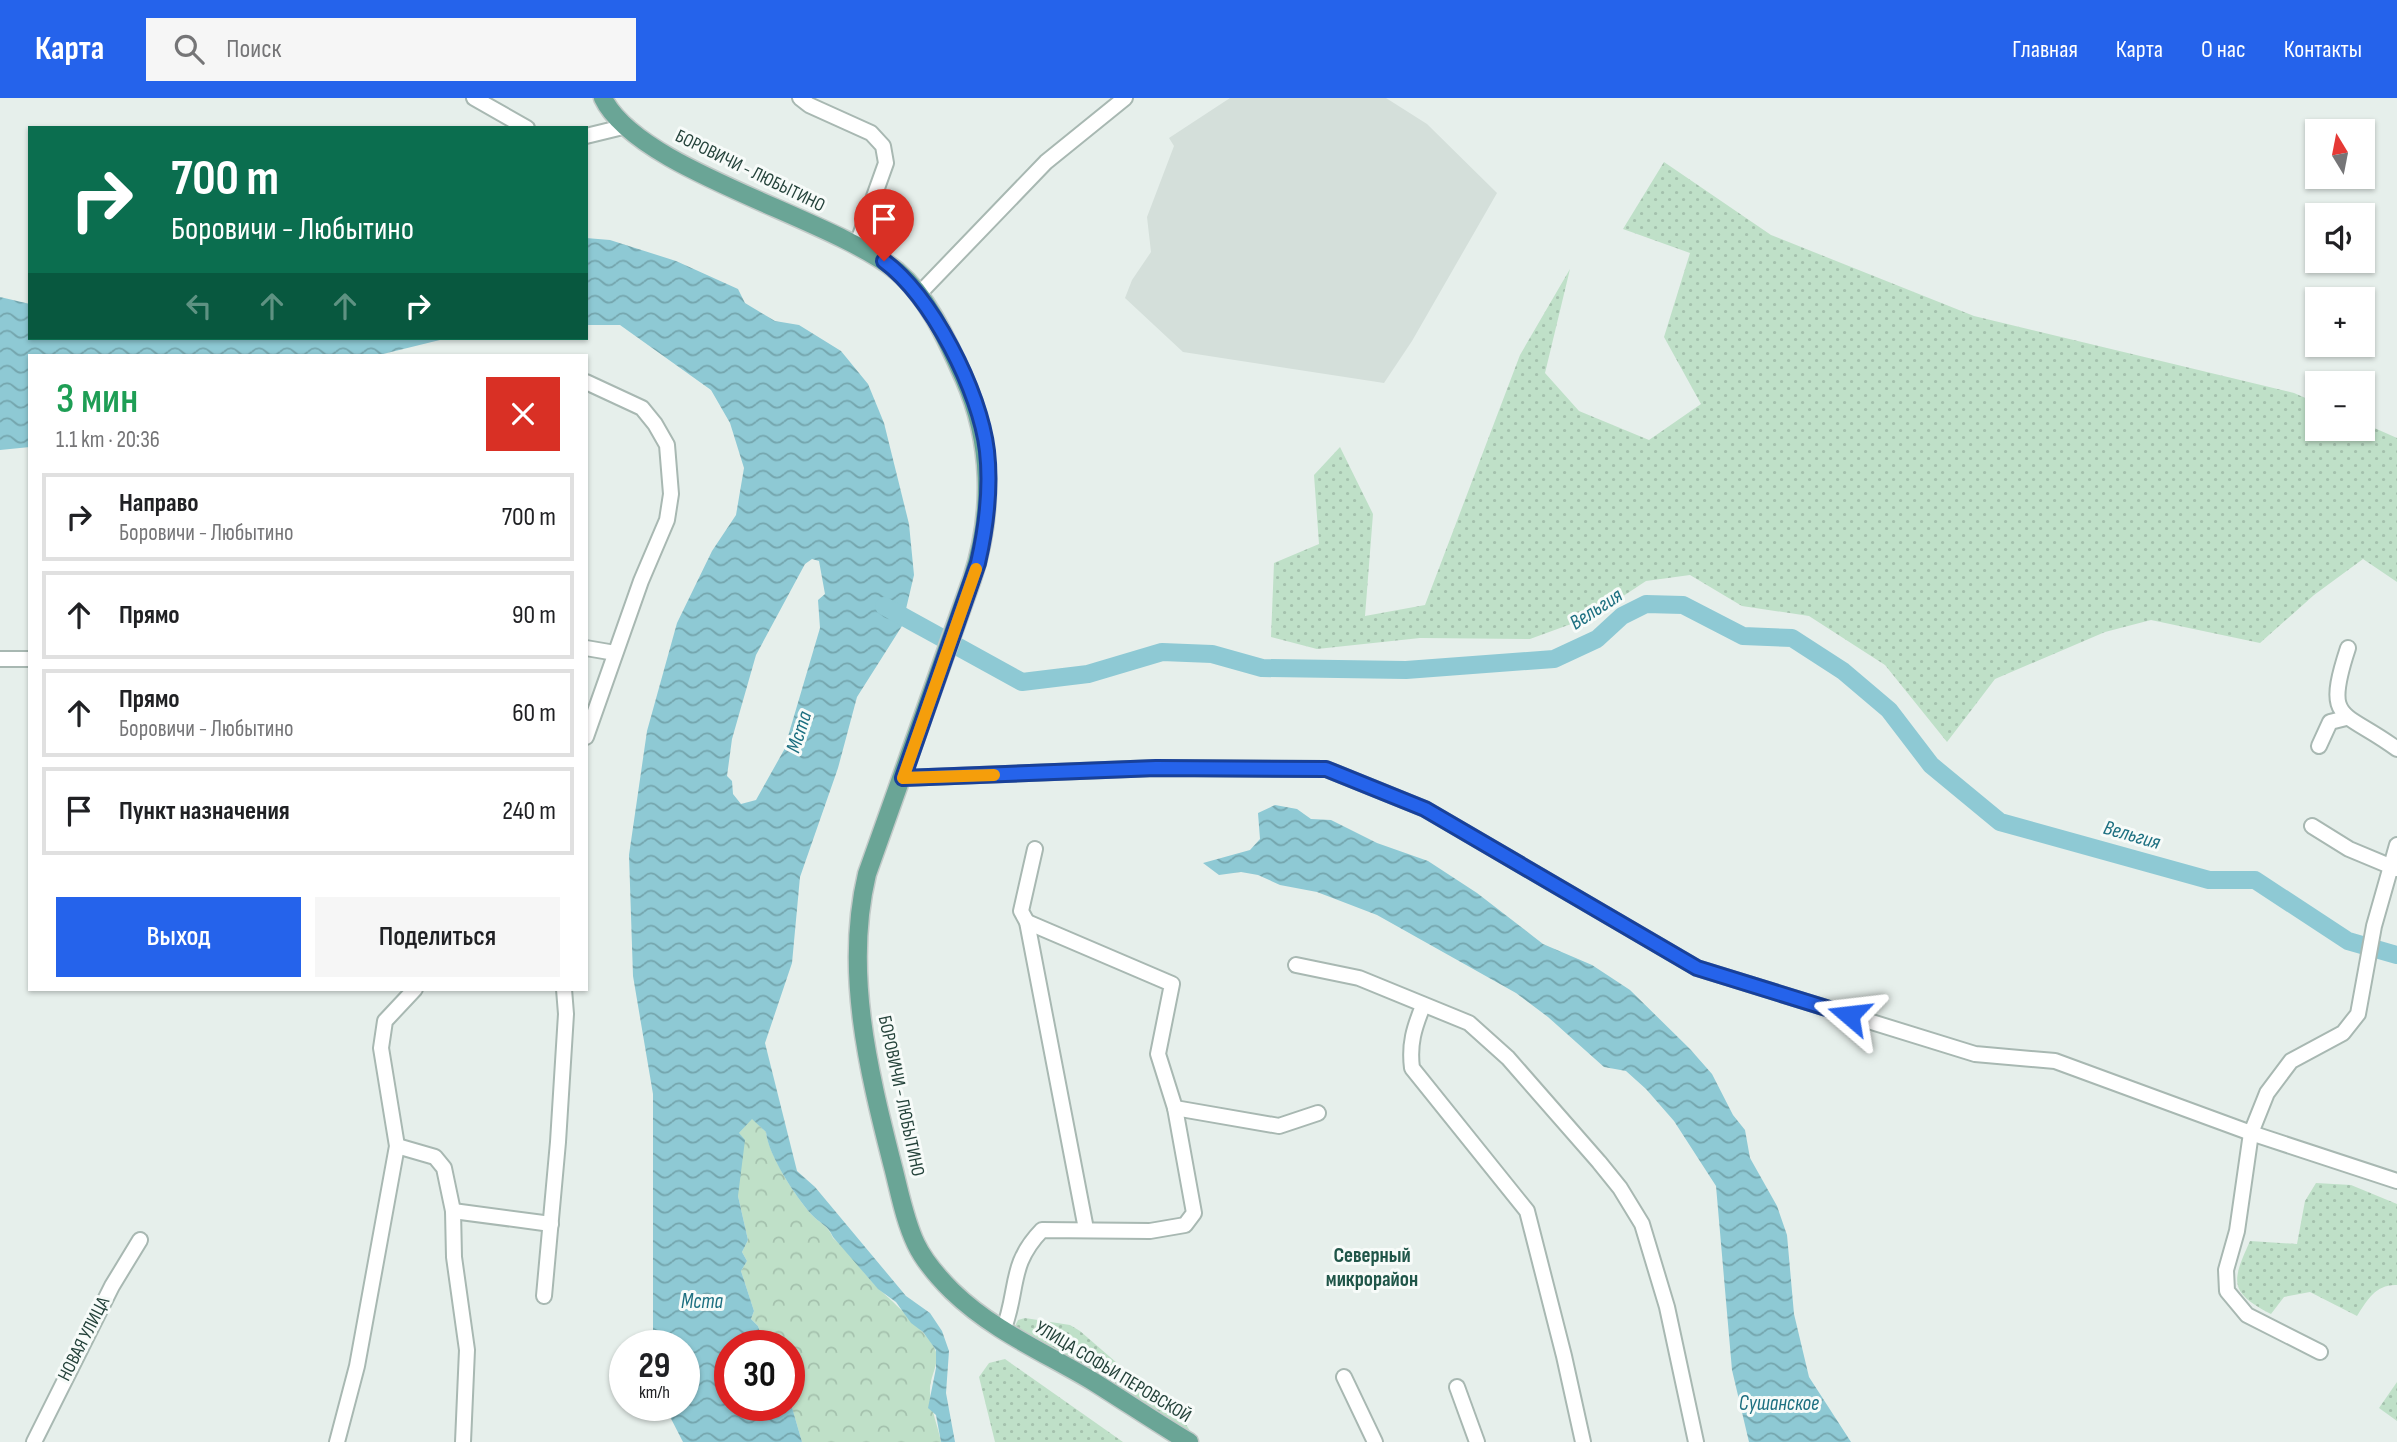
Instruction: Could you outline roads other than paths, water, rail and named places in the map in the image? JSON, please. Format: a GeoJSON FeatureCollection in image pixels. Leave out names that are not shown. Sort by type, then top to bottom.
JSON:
{"type":"FeatureCollection","features":[{"type":"Feature","properties":{"kind":"main road","name":"БОРОВИЧИ - ЛЮБЫТИНО"},"geometry":{"type":"LineString","coordinates":[[603,98],[609,111],[655,149],[857,244],[898,272],[919,294],[970,392],[987,450],[984,537],[903,778],[867,874],[859,906],[858,962],[862,1017],[872,1079],[916,1245],[949,1288],[973,1311],[1009,1335]]}},
{"type":"Feature","properties":{"kind":"main road","name":"УЛИЦА СОФЬИ ПЕРОВСКОЙ"},"geometry":{"type":"LineString","coordinates":[[1009,1335],[1094,1382],[1189,1442]]}},
{"type":"Feature","properties":{"kind":"street"},"geometry":{"type":"LineString","coordinates":[[474,98],[523,126]]}},
{"type":"Feature","properties":{"kind":"street"},"geometry":{"type":"LineString","coordinates":[[800,98],[808,106],[871,133],[883,146],[886,163],[857,244]]}},
{"type":"Feature","properties":{"kind":"street"},"geometry":{"type":"LineString","coordinates":[[919,294],[1046,162],[1125,98]]}},
{"type":"Feature","properties":{"kind":"street"},"geometry":{"type":"LineString","coordinates":[[588,136],[627,126]]}},
{"type":"Feature","properties":{"kind":"street"},"geometry":{"type":"LineString","coordinates":[[588,383],[642,408],[667,445],[671,494],[667,520],[615,653],[588,731]]}},
{"type":"Feature","properties":{"kind":"street"},"geometry":{"type":"LineString","coordinates":[[588,648],[615,653]]}},
{"type":"Feature","properties":{"kind":"street"},"geometry":{"type":"LineString","coordinates":[[2348,648],[2335,687],[2338,704],[2346,718],[2397,749]]}},
{"type":"Feature","properties":{"kind":"street"},"geometry":{"type":"LineString","coordinates":[[0,659],[28,659]]}},
{"type":"Feature","properties":{"kind":"street"},"geometry":{"type":"LineString","coordinates":[[2319,746],[2330,722],[2346,718]]}},
{"type":"Feature","properties":{"kind":"street"},"geometry":{"type":"LineString","coordinates":[[903,778],[1156,768],[1326,769],[1425,809],[1697,968],[1975,1054],[2055,1061],[2251,1133],[2397,1181]]}},
{"type":"Feature","properties":{"kind":"street"},"geometry":{"type":"LineString","coordinates":[[2312,825],[2349,849],[2377,859],[2394,869]]}},
{"type":"Feature","properties":{"kind":"street"},"geometry":{"type":"LineString","coordinates":[[2320,1352],[2247,1315],[2227,1292],[2226,1270],[2237,1231],[2251,1133],[2267,1093],[2291,1061],[2343,1033],[2358,1014],[2374,926],[2394,869],[2397,845]]}},
{"type":"Feature","properties":{"kind":"street"},"geometry":{"type":"LineString","coordinates":[[1035,849],[1021,911],[1027,922],[1086,1229]]}},
{"type":"Feature","properties":{"kind":"street"},"geometry":{"type":"LineString","coordinates":[[1009,1335],[1009,1314],[1020,1258],[1042,1230],[1150,1231],[1185,1225],[1194,1213],[1175,1108],[1158,1055],[1172,984],[1027,922]]}},
{"type":"Feature","properties":{"kind":"street"},"geometry":{"type":"LineString","coordinates":[[1296,965],[1359,978],[1469,1023],[1498,1049],[1620,1188],[1642,1224],[1664,1295],[1696,1442]]}},
{"type":"Feature","properties":{"kind":"street"},"geometry":{"type":"LineString","coordinates":[[337,1442],[357,1366],[397,1146],[381,1048],[385,1021],[413,991]]}},
{"type":"Feature","properties":{"kind":"street"},"geometry":{"type":"LineString","coordinates":[[544,1296],[566,1014],[564,991]]}},
{"type":"Feature","properties":{"kind":"street"},"geometry":{"type":"LineString","coordinates":[[1423,1006],[1413,1031],[1410,1049],[1412,1068],[1504,1179],[1527,1211],[1583,1442]]}},
{"type":"Feature","properties":{"kind":"street"},"geometry":{"type":"LineString","coordinates":[[1175,1108],[1279,1126],[1318,1113]]}},
{"type":"Feature","properties":{"kind":"street"},"geometry":{"type":"LineString","coordinates":[[397,1146],[435,1157],[444,1168],[453,1211],[454,1256],[467,1350],[463,1442]]}},
{"type":"Feature","properties":{"kind":"street"},"geometry":{"type":"LineString","coordinates":[[453,1211],[551,1224]]}},
{"type":"Feature","properties":{"kind":"street","name":"НОВАЯ УЛИЦА"},"geometry":{"type":"LineString","coordinates":[[34,1442],[112,1286],[140,1240]]}},
{"type":"Feature","properties":{"kind":"street"},"geometry":{"type":"LineString","coordinates":[[1345,1377],[1375,1442]]}},
{"type":"Feature","properties":{"kind":"street"},"geometry":{"type":"LineString","coordinates":[[1457,1387],[1473,1441]]}},
{"type":"Feature","properties":{"kind":"water","name":"Мста"},"geometry":{"type":"Polygon","coordinates":[[[588,238],[610,240],[676,261],[738,289],[745,303],[775,321],[799,325],[841,351],[868,384],[884,423],[909,524],[914,575],[902,626],[857,697],[838,768],[800,877],[792,963],[765,1043],[797,1171],[815,1187],[906,1296],[930,1313],[942,1331],[949,1351],[946,1393],[955,1442],[941,1442],[936,1415],[928,1408],[936,1368],[936,1350],[896,1302],[878,1289],[829,1230],[805,1207],[777,1164],[766,1132],[752,1119],[739,1133],[745,1140],[738,1196],[748,1240],[742,1252],[747,1261],[741,1271],[754,1311],[751,1319],[759,1330],[714,1330],[714,1421],[796,1421],[802,1442],[683,1442],[672,1421],[700,1421],[700,1330],[653,1330],[653,1094],[633,976],[629,855],[647,731],[677,623],[712,551],[736,515],[744,468],[730,423],[711,390],[620,325],[588,325],[588,238]],[[812,559],[805,564],[756,655],[732,739],[727,776],[732,781],[733,794],[741,804],[756,800],[784,750],[820,628],[818,600],[825,594],[819,561],[812,559]]]}},
{"type":"Feature","properties":{"kind":"water"},"geometry":{"type":"Polygon","coordinates":[[[0,297],[28,304],[28,340],[440,340],[383,354],[28,354],[28,447],[0,450],[0,297]]]}},
{"type":"Feature","properties":{"kind":"water","name":"Сушанское"},"geometry":{"type":"Polygon","coordinates":[[[1275,805],[1297,809],[1311,819],[1331,820],[1377,843],[1428,861],[1477,893],[1543,944],[1592,965],[1630,990],[1690,1049],[1712,1074],[1733,1115],[1745,1130],[1750,1158],[1777,1206],[1787,1235],[1794,1314],[1809,1377],[1851,1442],[1749,1442],[1732,1370],[1716,1186],[1674,1121],[1626,1071],[1604,1067],[1548,1017],[1516,993],[1377,915],[1317,892],[1280,885],[1258,875],[1241,872],[1219,875],[1203,863],[1250,850],[1260,839],[1258,813],[1275,805]]]}},
{"type":"Feature","properties":{"kind":"waterway","name":"Вельгия"},"geometry":{"type":"LineString","coordinates":[[884,606],[1022,682],[1088,674],[1162,652],[1212,654],[1262,668],[1406,670],[1554,659],[1597,639],[1622,616],[1646,604],[1683,605],[1743,636],[1792,638],[1843,671],[1889,710],[1931,765],[2000,822],[2209,880],[2255,880],[2348,941],[2397,955]]}},
{"type":"Feature","properties":{"kind":"district","name":"Северный микрорайон"},"geometry":{"type":"Point","coordinates":[1372,1267]}}]}
